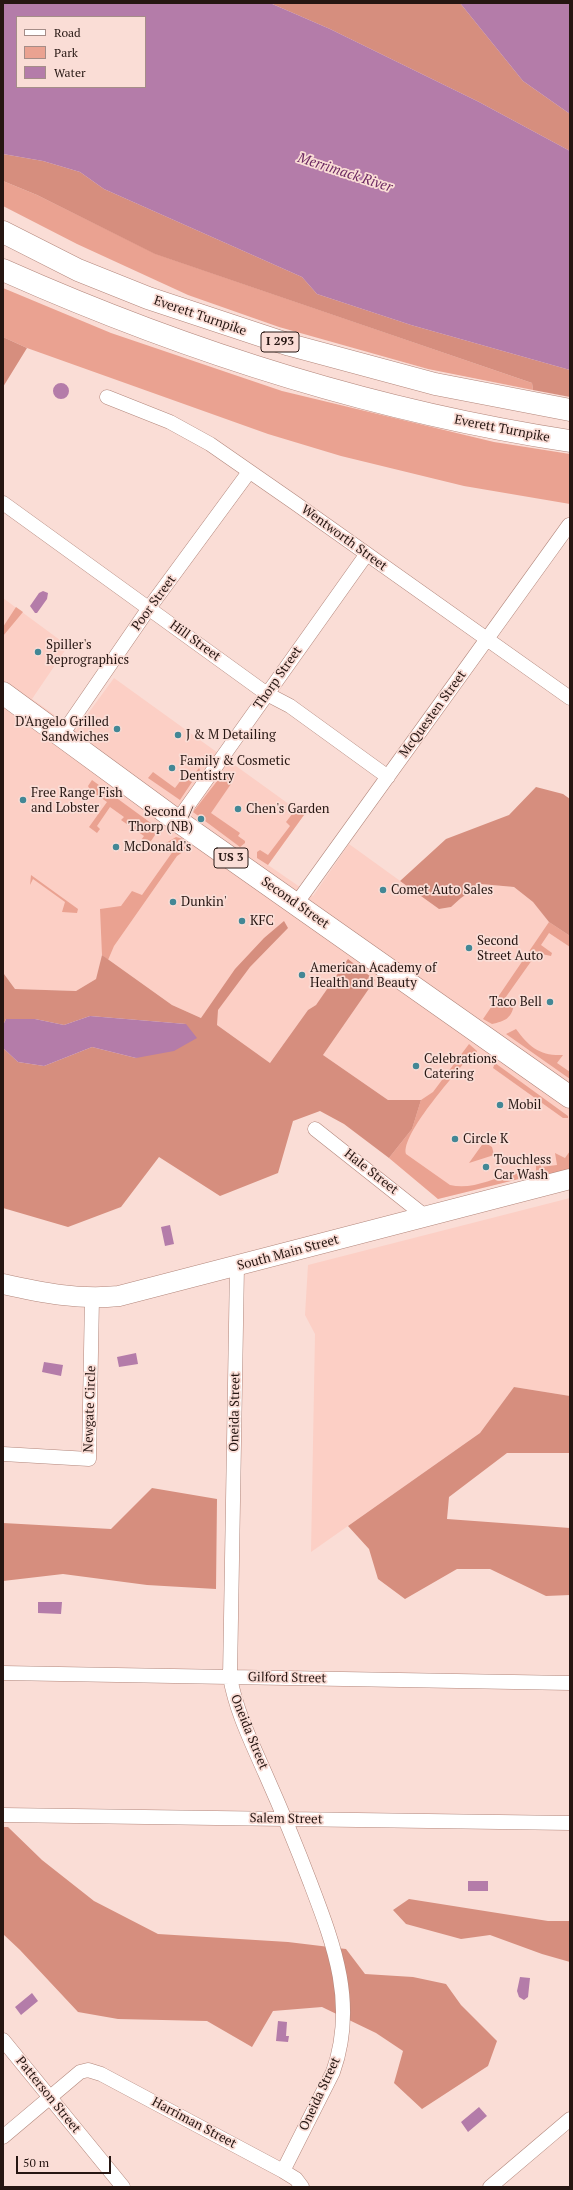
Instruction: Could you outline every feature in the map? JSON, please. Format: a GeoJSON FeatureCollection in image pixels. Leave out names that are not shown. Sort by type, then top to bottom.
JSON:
{"type":"FeatureCollection","features":[{"type":"Feature","properties":{"kind":"main road"},"geometry":{"type":"LineString","coordinates":[[3,229],[78,270]]}},
{"type":"Feature","properties":{"kind":"main road","name":"Everett Turnpike"},"geometry":{"type":"LineString","coordinates":[[3,232],[78,270],[148,298],[218,323],[362,366],[449,387],[570,410]]}},
{"type":"Feature","properties":{"kind":"main road","name":"Everett Turnpike"},"geometry":{"type":"LineString","coordinates":[[3,270],[134,326],[275,374],[396,408],[570,441]]}},
{"type":"Feature","properties":{"kind":"main road","name":"Second Street"},"geometry":{"type":"LineString","coordinates":[[3,693],[177,821],[570,1097]]}},
{"type":"Feature","properties":{"kind":"main road","name":"South Main Street"},"geometry":{"type":"LineString","coordinates":[[3,1284],[56,1294],[92,1298],[141,1292],[570,1179]]}},
{"type":"Feature","properties":{"kind":"street","name":"Wentworth Street"},"geometry":{"type":"LineString","coordinates":[[107,397],[184,428],[295,503],[366,555],[487,638],[570,698]]}},
{"type":"Feature","properties":{"kind":"street","name":"Poor Street"},"geometry":{"type":"LineString","coordinates":[[61,736],[149,608],[249,472]]}},
{"type":"Feature","properties":{"kind":"street","name":"Hill Street"},"geometry":{"type":"LineString","coordinates":[[3,503],[267,694],[290,706],[388,777]]}},
{"type":"Feature","properties":{"kind":"street","name":"McQuesten Street"},"geometry":{"type":"LineString","coordinates":[[296,904],[569,525]]}},
{"type":"Feature","properties":{"kind":"street","name":"Thorp Street"},"geometry":{"type":"LineString","coordinates":[[177,821],[366,555]]}},
{"type":"Feature","properties":{"kind":"street","name":"Hale Street"},"geometry":{"type":"LineString","coordinates":[[315,1129],[426,1217]]}},
{"type":"Feature","properties":{"kind":"street","name":"Oneida Street"},"geometry":{"type":"LineString","coordinates":[[238,1266],[230,1677],[238,1710],[286,1819],[331,1938],[342,1992],[344,2027],[342,2043],[333,2072],[283,2171]]}},
{"type":"Feature","properties":{"kind":"street","name":"Newgate Circle"},"geometry":{"type":"LineString","coordinates":[[3,1454],[89,1459],[92,1298]]}},
{"type":"Feature","properties":{"kind":"street","name":"Gilford Street"},"geometry":{"type":"LineString","coordinates":[[3,1673],[570,1683]]}},
{"type":"Feature","properties":{"kind":"street","name":"Salem Street"},"geometry":{"type":"LineString","coordinates":[[3,1815],[570,1823]]}},
{"type":"Feature","properties":{"kind":"street","name":"Patterson Street"},"geometry":{"type":"LineString","coordinates":[[3,2040],[123,2187]]}},
{"type":"Feature","properties":{"kind":"street","name":"Harriman Street"},"geometry":{"type":"LineString","coordinates":[[50,2098],[80,2072],[88,2070],[101,2074],[296,2178],[302,2187]]}},
{"type":"Feature","properties":{"kind":"street"},"geometry":{"type":"LineString","coordinates":[[3,2137],[50,2098]]}},
{"type":"Feature","properties":{"kind":"street"},"geometry":{"type":"LineString","coordinates":[[490,2187],[570,2119]]}},
{"type":"Feature","properties":{"kind":"shaded area"},"geometry":{"type":"Polygon","coordinates":[[[270,3],[460,3],[523,81],[570,114],[570,151],[479,102],[330,29],[270,3]]]}},
{"type":"Feature","properties":{"kind":"shaded area"},"geometry":{"type":"Polygon","coordinates":[[[3,154],[43,161],[80,172],[104,189],[302,277],[317,294],[411,325],[570,370],[570,397],[533,390],[532,383],[155,254],[37,195],[3,181],[3,154]]]}},
{"type":"Feature","properties":{"kind":"shaded area"},"geometry":{"type":"Polygon","coordinates":[[[3,337],[27,348],[3,387],[3,337]]]}},
{"type":"Feature","properties":{"kind":"shaded area"},"geometry":{"type":"Polygon","coordinates":[[[3,598],[68,646],[32,699],[76,730],[114,678],[304,815],[268,865],[313,896],[349,844],[439,909],[451,907],[481,884],[514,887],[533,902],[550,922],[570,936],[570,1170],[540,1178],[537,1176],[519,1179],[438,1199],[389,1158],[412,1129],[388,1100],[323,1055],[375,980],[349,960],[316,1005],[308,1010],[270,1063],[217,1025],[172,1005],[102,955],[96,979],[76,991],[15,989],[4,974],[3,968],[3,598]]]}},
{"type":"Feature","properties":{"kind":"shaded area"},"geometry":{"type":"Polygon","coordinates":[[[536,787],[563,794],[570,799],[570,936],[549,922],[533,902],[514,887],[481,884],[451,907],[439,909],[400,881],[446,839],[509,815],[536,787]]]}},
{"type":"Feature","properties":{"kind":"shaded area"},"geometry":{"type":"Polygon","coordinates":[[[284,921],[288,928],[250,967],[218,1010],[217,1025],[270,1063],[308,1010],[316,1005],[348,959],[375,980],[323,1055],[388,1100],[421,1100],[412,1129],[389,1158],[344,1124],[320,1111],[293,1121],[278,1173],[220,1196],[159,1157],[121,1207],[68,1227],[3,1208],[3,1048],[18,1062],[44,1066],[92,1047],[136,1058],[186,1024],[90,1016],[64,1025],[35,1019],[6,1019],[3,1025],[3,968],[4,974],[15,989],[76,991],[96,979],[102,955],[172,1005],[201,1018],[235,969],[264,938],[284,921]]]}},
{"type":"Feature","properties":{"kind":"shaded area"},"geometry":{"type":"Polygon","coordinates":[[[570,1198],[570,1396],[514,1387],[480,1433],[311,1552],[315,1334],[305,1315],[308,1265],[570,1198]]]}},
{"type":"Feature","properties":{"kind":"shaded area"},"geometry":{"type":"Polygon","coordinates":[[[514,1387],[570,1396],[570,1453],[507,1453],[449,1497],[447,1519],[570,1528],[570,1595],[546,1596],[490,1569],[457,1569],[405,1599],[378,1579],[369,1549],[348,1526],[480,1433],[514,1387]]]}},
{"type":"Feature","properties":{"kind":"shaded area"},"geometry":{"type":"Polygon","coordinates":[[[152,1488],[217,1499],[216,1589],[147,1585],[63,1574],[3,1581],[3,1523],[111,1529],[152,1488]]]}},
{"type":"Feature","properties":{"kind":"shaded area"},"geometry":{"type":"Polygon","coordinates":[[[3,1827],[8,1827],[42,1860],[94,1901],[158,1934],[288,1942],[346,1949],[365,1974],[413,1977],[446,1984],[461,2005],[497,2041],[488,2066],[422,2109],[394,2083],[403,2051],[376,2033],[322,2007],[273,2011],[252,2047],[207,2021],[118,2019],[78,2012],[3,1934],[3,1827]]]}},
{"type":"Feature","properties":{"kind":"shaded area"},"geometry":{"type":"Polygon","coordinates":[[[409,1899],[548,1921],[570,1921],[570,1962],[542,1954],[490,1935],[461,1939],[406,1924],[393,1910],[409,1899]]]}},
{"type":"Feature","properties":{"kind":"green space"},"geometry":{"type":"Polygon","coordinates":[[[3,181],[37,195],[156,254],[532,383],[533,390],[428,369],[279,327],[188,295],[77,244],[3,206],[3,181]]]}},
{"type":"Feature","properties":{"kind":"green space"},"geometry":{"type":"Polygon","coordinates":[[[3,288],[111,333],[282,391],[494,442],[570,454],[570,504],[464,486],[341,456],[268,434],[27,348],[3,337],[3,288]]]}},
{"type":"Feature","properties":{"kind":"green space"},"geometry":{"type":"Polygon","coordinates":[[[16,607],[23,612],[3,636],[3,627],[16,607]]]}},
{"type":"Feature","properties":{"kind":"green space"},"geometry":{"type":"Polygon","coordinates":[[[199,768],[200,770],[180,800],[148,778],[153,772],[175,788],[184,776],[190,780],[199,768]]]}},
{"type":"Feature","properties":{"kind":"green space"},"geometry":{"type":"Polygon","coordinates":[[[221,776],[227,776],[233,781],[211,813],[240,833],[238,836],[245,841],[245,843],[240,847],[193,812],[221,776]]]}},
{"type":"Feature","properties":{"kind":"green space"},"geometry":{"type":"Polygon","coordinates":[[[92,780],[159,829],[151,841],[137,846],[144,836],[121,820],[124,817],[110,807],[97,826],[100,829],[97,833],[89,827],[107,802],[90,790],[88,786],[92,780]]]}},
{"type":"Feature","properties":{"kind":"green space"},"geometry":{"type":"Polygon","coordinates":[[[296,809],[304,815],[268,865],[257,858],[257,852],[260,850],[268,855],[290,826],[286,822],[296,809]]]}},
{"type":"Feature","properties":{"kind":"green space"},"geometry":{"type":"Polygon","coordinates":[[[176,837],[183,839],[180,843],[187,849],[177,856],[114,946],[108,960],[102,955],[100,909],[121,906],[132,891],[142,895],[176,847],[166,843],[176,837]]]}},
{"type":"Feature","properties":{"kind":"green space"},"geometry":{"type":"Polygon","coordinates":[[[31,875],[78,909],[77,913],[62,912],[65,902],[33,879],[30,885],[31,875]]]}},
{"type":"Feature","properties":{"kind":"green space"},"geometry":{"type":"Polygon","coordinates":[[[549,922],[570,936],[570,947],[549,933],[541,945],[552,953],[551,956],[537,953],[503,1001],[514,1005],[513,1010],[507,1019],[492,1024],[483,1019],[549,922]]]}},
{"type":"Feature","properties":{"kind":"green space"},"geometry":{"type":"Polygon","coordinates":[[[516,1029],[526,1041],[541,1052],[563,1055],[557,1063],[570,1072],[570,1079],[506,1034],[516,1029]]]}},
{"type":"Feature","properties":{"kind":"green space"},"geometry":{"type":"Polygon","coordinates":[[[469,1044],[477,1051],[475,1058],[468,1058],[430,1105],[412,1133],[407,1145],[406,1154],[450,1185],[474,1185],[513,1173],[517,1174],[519,1179],[438,1199],[389,1158],[412,1129],[421,1100],[433,1092],[469,1044]]]}},
{"type":"Feature","properties":{"kind":"green space"},"geometry":{"type":"Polygon","coordinates":[[[495,1063],[568,1116],[568,1118],[563,1118],[493,1068],[495,1063]]]}},
{"type":"Feature","properties":{"kind":"green space"},"geometry":{"type":"Polygon","coordinates":[[[484,1142],[492,1147],[494,1155],[469,1163],[484,1142]]]}},
{"type":"Feature","properties":{"kind":"green space"},"geometry":{"type":"Polygon","coordinates":[[[570,1151],[570,1170],[540,1178],[536,1173],[536,1164],[540,1160],[541,1167],[557,1165],[555,1153],[565,1158],[570,1151]]]}},
{"type":"Feature","properties":{"kind":"water","name":"Merrimack River"},"geometry":{"type":"Polygon","coordinates":[[[3,3],[270,3],[330,29],[479,102],[570,151],[570,370],[411,325],[317,294],[302,277],[104,189],[80,172],[43,161],[3,154],[3,3]]]}},
{"type":"Feature","properties":{"kind":"water"},"geometry":{"type":"Polygon","coordinates":[[[460,3],[570,3],[570,114],[523,81],[460,3]]]}},
{"type":"Feature","properties":{"kind":"water"},"geometry":{"type":"Polygon","coordinates":[[[61,383],[68,388],[69,391],[64,398],[61,399],[54,394],[53,391],[58,384],[61,383]]]}},
{"type":"Feature","properties":{"kind":"water"},"geometry":{"type":"Polygon","coordinates":[[[43,591],[48,593],[47,599],[37,613],[35,613],[30,606],[39,593],[43,591]]]}},
{"type":"Feature","properties":{"kind":"water"},"geometry":{"type":"Polygon","coordinates":[[[90,1016],[186,1024],[197,1038],[174,1051],[136,1058],[92,1047],[44,1066],[18,1062],[3,1048],[3,1025],[6,1019],[35,1019],[64,1025],[90,1016]]]}},
{"type":"Feature","properties":{"kind":"water"},"geometry":{"type":"Polygon","coordinates":[[[170,1225],[174,1244],[165,1246],[161,1227],[170,1225]]]}},
{"type":"Feature","properties":{"kind":"water"},"geometry":{"type":"Polygon","coordinates":[[[136,1353],[138,1364],[119,1367],[117,1357],[136,1353]]]}},
{"type":"Feature","properties":{"kind":"water"},"geometry":{"type":"Polygon","coordinates":[[[44,1362],[63,1365],[61,1376],[42,1372],[44,1362]]]}},
{"type":"Feature","properties":{"kind":"water"},"geometry":{"type":"Polygon","coordinates":[[[38,1602],[62,1602],[61,1614],[38,1613],[38,1602]]]}},
{"type":"Feature","properties":{"kind":"water"},"geometry":{"type":"Polygon","coordinates":[[[468,1881],[488,1881],[488,1891],[468,1891],[468,1881]]]}},
{"type":"Feature","properties":{"kind":"water"},"geometry":{"type":"Polygon","coordinates":[[[520,1977],[530,1978],[528,1997],[524,2000],[519,1997],[517,1991],[520,1977]]]}},
{"type":"Feature","properties":{"kind":"water"},"geometry":{"type":"Polygon","coordinates":[[[32,1993],[38,2001],[21,2015],[15,2007],[32,1993]]]}},
{"type":"Feature","properties":{"kind":"water"},"geometry":{"type":"Polygon","coordinates":[[[278,2021],[287,2022],[286,2036],[289,2036],[288,2042],[276,2041],[278,2021]]]}},
{"type":"Feature","properties":{"kind":"water"},"geometry":{"type":"Polygon","coordinates":[[[479,2107],[487,2116],[468,2132],[461,2122],[479,2107]]]}},
{"type":"Feature","properties":{"kind":"place","name":"Spiller's Reprographics"},"geometry":{"type":"Point","coordinates":[38,652]}},
{"type":"Feature","properties":{"kind":"place","name":"D'Angelo Grilled Sandwiches"},"geometry":{"type":"Point","coordinates":[117,729]}},
{"type":"Feature","properties":{"kind":"place","name":"J & M Detailing"},"geometry":{"type":"Point","coordinates":[178,735]}},
{"type":"Feature","properties":{"kind":"place","name":"Family & Cosmetic Dentistry"},"geometry":{"type":"Point","coordinates":[172,768]}},
{"type":"Feature","properties":{"kind":"place","name":"Free Range Fish and Lobster"},"geometry":{"type":"Point","coordinates":[23,800]}},
{"type":"Feature","properties":{"kind":"place","name":"Chen's Garden"},"geometry":{"type":"Point","coordinates":[238,809]}},
{"type":"Feature","properties":{"kind":"place","name":"Second / Thorp (NB)"},"geometry":{"type":"Point","coordinates":[201,819]}},
{"type":"Feature","properties":{"kind":"place","name":"McDonald's"},"geometry":{"type":"Point","coordinates":[116,847]}},
{"type":"Feature","properties":{"kind":"place","name":"Comet Auto Sales"},"geometry":{"type":"Point","coordinates":[383,890]}},
{"type":"Feature","properties":{"kind":"place","name":"Dunkin'"},"geometry":{"type":"Point","coordinates":[173,902]}},
{"type":"Feature","properties":{"kind":"place","name":"KFC"},"geometry":{"type":"Point","coordinates":[242,921]}},
{"type":"Feature","properties":{"kind":"place","name":"Second Street Auto"},"geometry":{"type":"Point","coordinates":[469,948]}},
{"type":"Feature","properties":{"kind":"place","name":"American Academy of Health and Beauty"},"geometry":{"type":"Point","coordinates":[302,975]}},
{"type":"Feature","properties":{"kind":"place","name":"Taco Bell"},"geometry":{"type":"Point","coordinates":[550,1002]}},
{"type":"Feature","properties":{"kind":"place","name":"Celebrations Catering"},"geometry":{"type":"Point","coordinates":[416,1066]}},
{"type":"Feature","properties":{"kind":"place","name":"Mobil"},"geometry":{"type":"Point","coordinates":[500,1105]}},
{"type":"Feature","properties":{"kind":"place","name":"Circle K"},"geometry":{"type":"Point","coordinates":[455,1139]}},
{"type":"Feature","properties":{"kind":"place","name":"Touchless Car Wash"},"geometry":{"type":"Point","coordinates":[486,1167]}}]}
